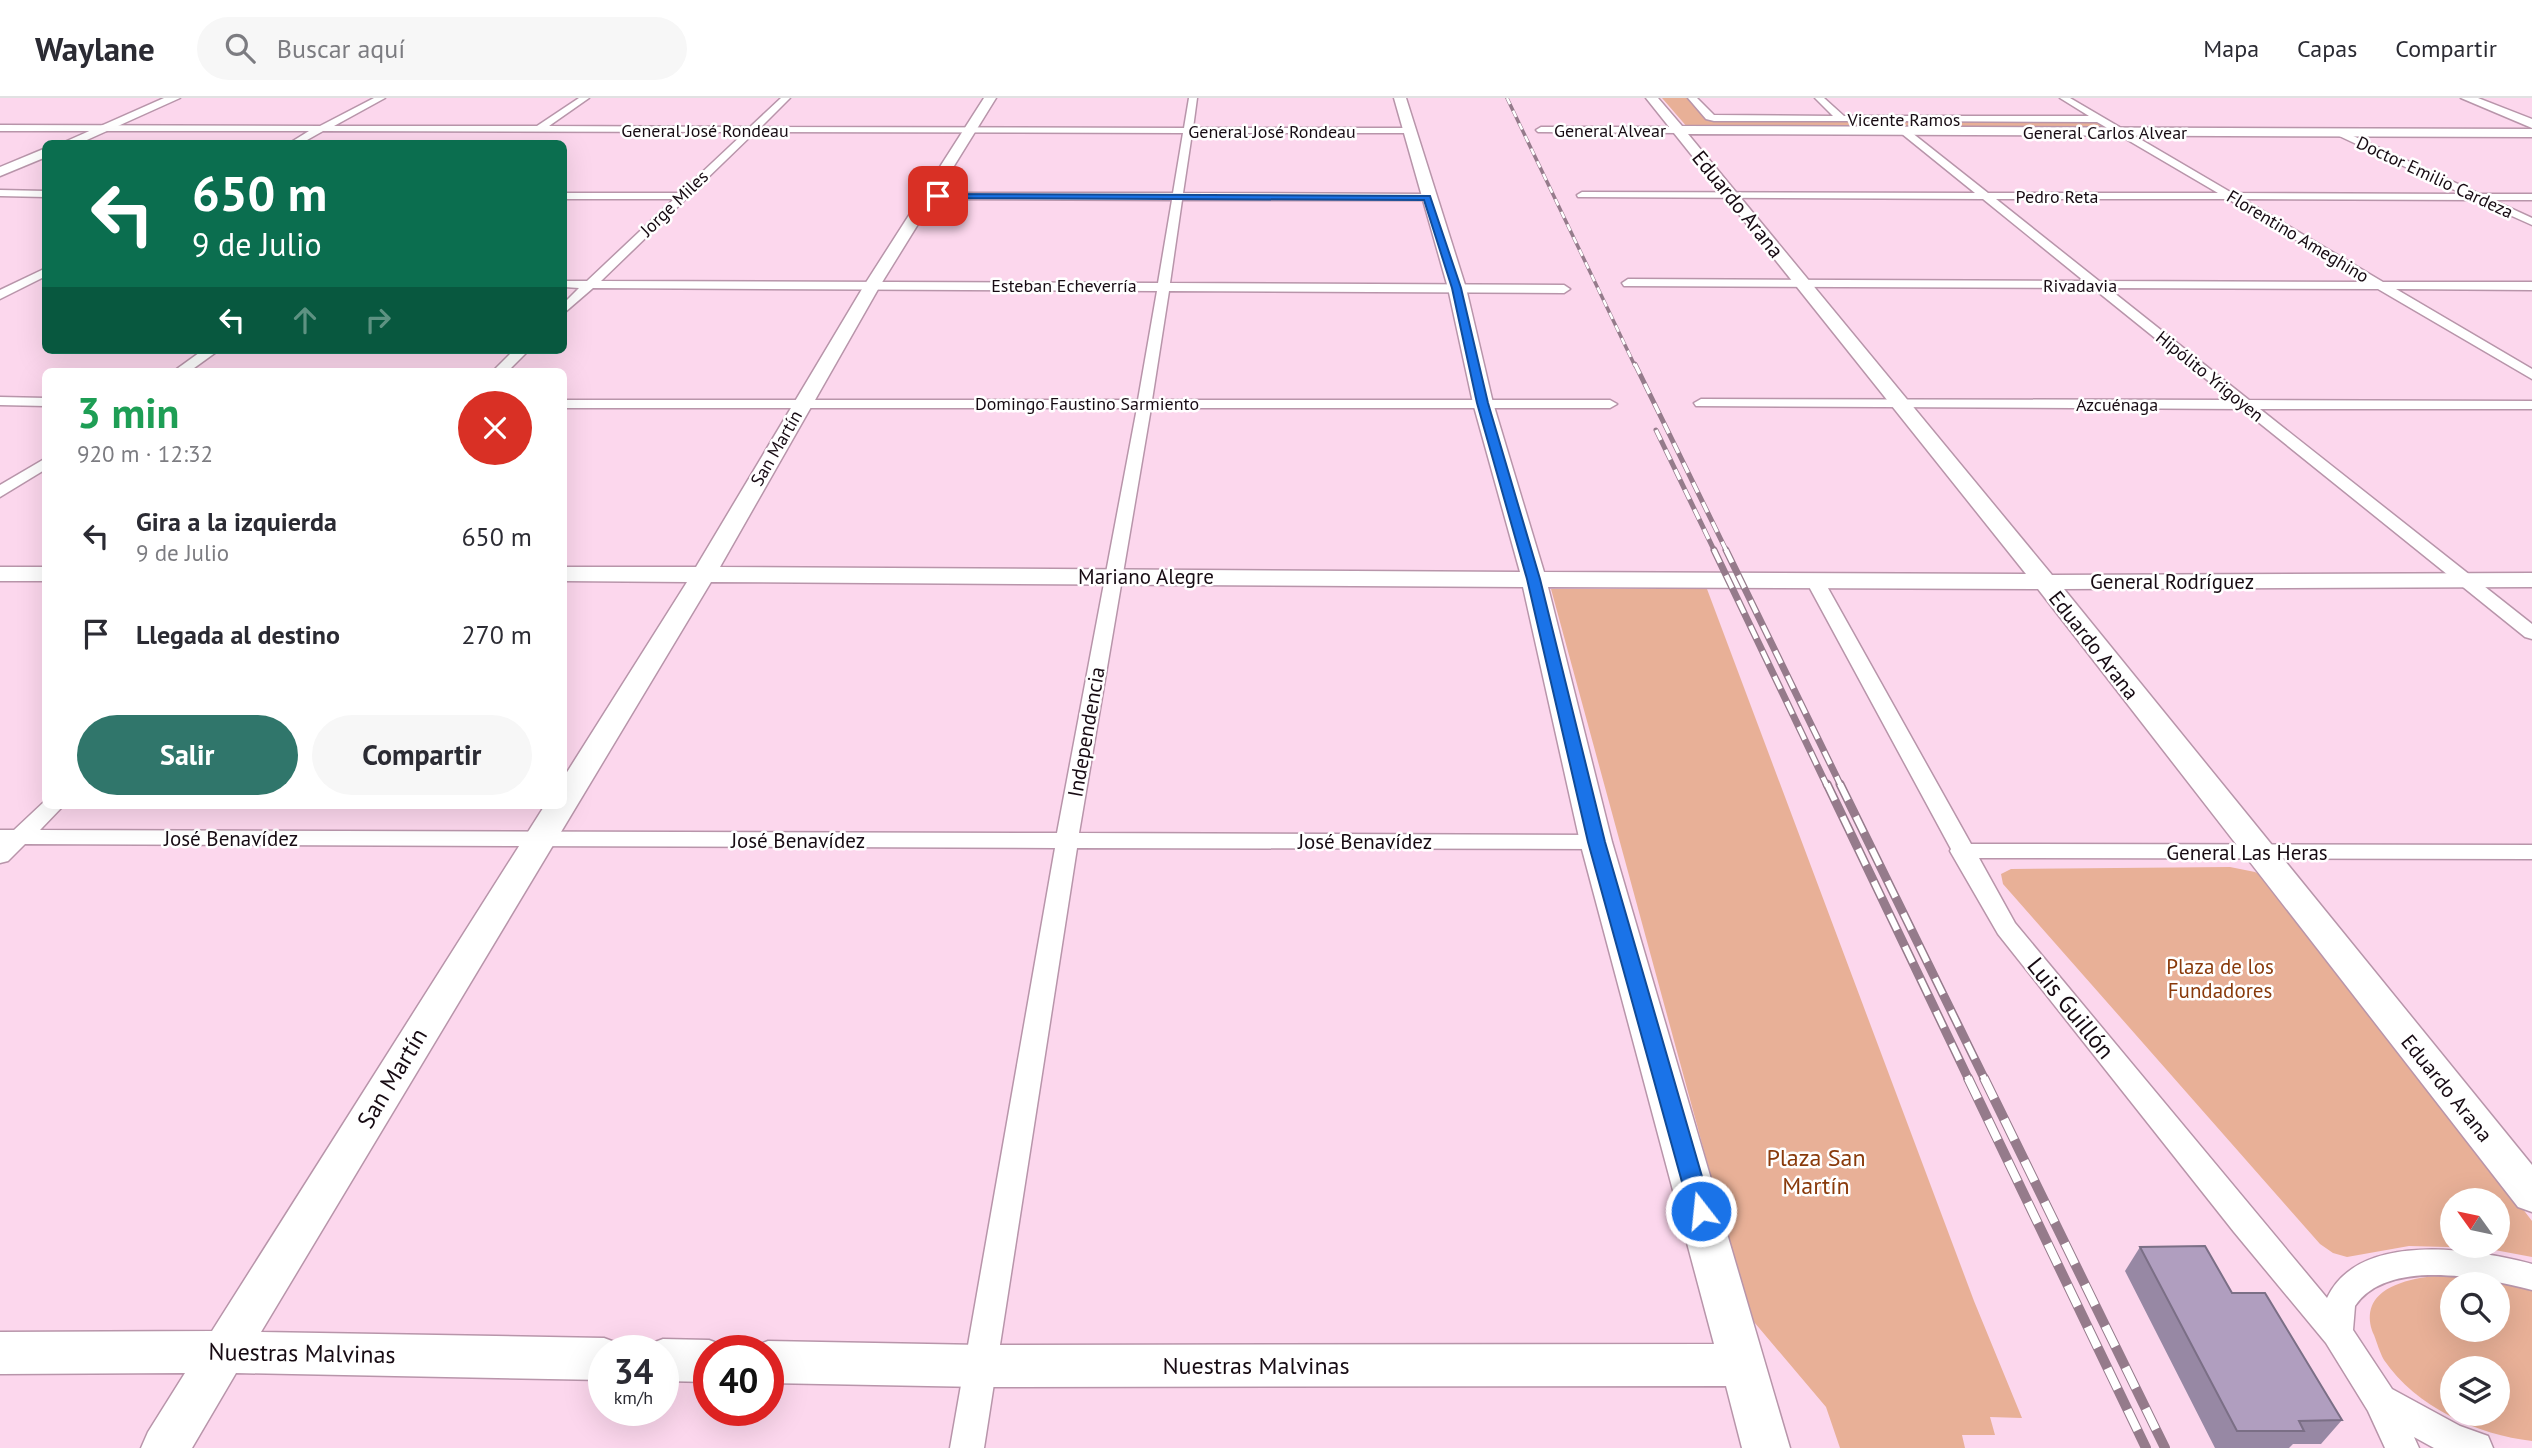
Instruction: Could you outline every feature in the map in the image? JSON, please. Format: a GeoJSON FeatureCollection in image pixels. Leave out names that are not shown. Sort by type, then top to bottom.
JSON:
{"type":"FeatureCollection","features":[{"type":"Feature","properties":{"kind":"street"},"geometry":{"type":"LineString","coordinates":[[75,140],[174,98]]}},
{"type":"Feature","properties":{"kind":"street"},"geometry":{"type":"LineString","coordinates":[[300,140],[381,98]]}},
{"type":"Feature","properties":{"kind":"street"},"geometry":{"type":"LineString","coordinates":[[527,137],[585,98]]}},
{"type":"Feature","properties":{"kind":"street","name":"Jorge Miles"},"geometry":{"type":"LineString","coordinates":[[567,306],[786,98]]}},
{"type":"Feature","properties":{"kind":"street","name":"San Martín"},"geometry":{"type":"LineString","coordinates":[[567,795],[704,575],[873,284],[990,98]]}},
{"type":"Feature","properties":{"kind":"street","name":"Independencia"},"geometry":{"type":"LineString","coordinates":[[967,1448],[1067,840],[1145,402],[1193,98]]}},
{"type":"Feature","properties":{"kind":"street"},"geometry":{"type":"LineString","coordinates":[[1400,98],[1457,288],[1483,403],[1534,579],[1596,842],[1766,1448]]}},
{"type":"Feature","properties":{"kind":"street","name":"Eduardo Arana"},"geometry":{"type":"LineString","coordinates":[[1652,98],[2045,582],[2532,1195]]}},
{"type":"Feature","properties":{"kind":"street","name":"Vicente Ramos"},"geometry":{"type":"LineString","coordinates":[[1692,98],[1709,117],[2099,119]]}},
{"type":"Feature","properties":{"kind":"street"},"geometry":{"type":"LineString","coordinates":[[1819,98],[1842,119]]}},
{"type":"Feature","properties":{"kind":"street","name":"Florentino Ameghino"},"geometry":{"type":"LineString","coordinates":[[2064,98],[2532,375]]}},
{"type":"Feature","properties":{"kind":"street"},"geometry":{"type":"LineString","coordinates":[[2466,98],[2532,124]]}},
{"type":"Feature","properties":{"kind":"street","name":"Hipólito Yrigoyen"},"geometry":{"type":"LineString","coordinates":[[1889,119],[2532,633]]}},
{"type":"Feature","properties":{"kind":"street","name":"General José Rondeau"},"geometry":{"type":"LineString","coordinates":[[0,128],[1410,131]]}},
{"type":"Feature","properties":{"kind":"street","name":"General Alvear"},"geometry":{"type":"LineString","coordinates":[[1541,130],[1678,130]]}},
{"type":"Feature","properties":{"kind":"street","name":"General Carlos Alvear"},"geometry":{"type":"LineString","coordinates":[[1678,130],[2532,132]]}},
{"type":"Feature","properties":{"kind":"street","name":"Doctor Emilio Cardeza"},"geometry":{"type":"LineString","coordinates":[[2338,132],[2532,222]]}},
{"type":"Feature","properties":{"kind":"street"},"geometry":{"type":"LineString","coordinates":[[0,172],[42,154]]}},
{"type":"Feature","properties":{"kind":"street"},"geometry":{"type":"LineString","coordinates":[[0,193],[42,194]]}},
{"type":"Feature","properties":{"kind":"street","name":"Pedro Reta"},"geometry":{"type":"LineString","coordinates":[[1582,195],[2532,197]]}},
{"type":"Feature","properties":{"kind":"street"},"geometry":{"type":"LineString","coordinates":[[567,196],[680,197]]}},
{"type":"Feature","properties":{"kind":"street"},"geometry":{"type":"LineString","coordinates":[[928,196],[1428,197]]}},
{"type":"Feature","properties":{"kind":"street"},"geometry":{"type":"LineString","coordinates":[[0,295],[42,273]]}},
{"type":"Feature","properties":{"kind":"street"},"geometry":{"type":"LineString","coordinates":[[0,282],[42,282]]}},
{"type":"Feature","properties":{"kind":"street","name":"Rivadavia"},"geometry":{"type":"LineString","coordinates":[[1628,283],[2532,286]]}},
{"type":"Feature","properties":{"kind":"street","name":"Esteban Echeverría"},"geometry":{"type":"LineString","coordinates":[[567,284],[1564,289]]}},
{"type":"Feature","properties":{"kind":"street"},"geometry":{"type":"LineString","coordinates":[[185,368],[206,354]]}},
{"type":"Feature","properties":{"kind":"street"},"geometry":{"type":"LineString","coordinates":[[503,368],[518,354]]}},
{"type":"Feature","properties":{"kind":"street"},"geometry":{"type":"LineString","coordinates":[[0,401],[42,401]]}},
{"type":"Feature","properties":{"kind":"street","name":"Azcuénaga"},"geometry":{"type":"LineString","coordinates":[[1701,403],[2532,405]]}},
{"type":"Feature","properties":{"kind":"street","name":"Domingo Faustino Sarmiento"},"geometry":{"type":"LineString","coordinates":[[567,404],[1610,404]]}},
{"type":"Feature","properties":{"kind":"street"},"geometry":{"type":"LineString","coordinates":[[0,492],[42,465]]}},
{"type":"Feature","properties":{"kind":"street"},"geometry":{"type":"LineString","coordinates":[[0,574],[42,574]]}},
{"type":"Feature","properties":{"kind":"street","name":"Mariano Alegre"},"geometry":{"type":"LineString","coordinates":[[567,574],[1114,575],[1728,581]]}},
{"type":"Feature","properties":{"kind":"street","name":"General Rodríguez"},"geometry":{"type":"LineString","coordinates":[[1728,581],[2532,580]]}},
{"type":"Feature","properties":{"kind":"street","name":"Luis Guillón"},"geometry":{"type":"LineString","coordinates":[[1815,581],[1961,851],[2006,928],[2236,1213],[2337,1333],[2380,1400],[2402,1448]]}},
{"type":"Feature","properties":{"kind":"street"},"geometry":{"type":"LineString","coordinates":[[0,856],[10,837],[48,809]]}},
{"type":"Feature","properties":{"kind":"street","name":"San Martín"},"geometry":{"type":"LineString","coordinates":[[165,1448],[558,809]]}},
{"type":"Feature","properties":{"kind":"street","name":"José Benavídez"},"geometry":{"type":"LineString","coordinates":[[10,837],[1596,842]]}},
{"type":"Feature","properties":{"kind":"street","name":"General Las Heras"},"geometry":{"type":"LineString","coordinates":[[1961,851],[2532,852]]}},
{"type":"Feature","properties":{"kind":"street"},"geometry":{"type":"LineString","coordinates":[[2337,1333],[2338,1312],[2345,1293],[2366,1276],[2400,1266],[2438,1260],[2486,1266],[2532,1277]]}},
{"type":"Feature","properties":{"kind":"street","name":"Nuestras Malvinas"},"geometry":{"type":"LineString","coordinates":[[0,1353],[225,1352],[588,1359]]}},
{"type":"Feature","properties":{"kind":"street","name":"Nuestras Malvinas"},"geometry":{"type":"LineString","coordinates":[[784,1362],[981,1366],[1744,1365]]}},
{"type":"Feature","properties":{"kind":"street"},"geometry":{"type":"LineString","coordinates":[[2380,1400],[2452,1440],[2476,1448]]}},
{"type":"Feature","properties":{"kind":"green space"},"geometry":{"type":"Polygon","coordinates":[[[1662,98],[1689,98],[1709,120],[2093,120],[2109,130],[1688,128],[1662,98]]]}},
{"type":"Feature","properties":{"kind":"green space","name":"Plaza San Martín"},"geometry":{"type":"Polygon","coordinates":[[[1551,589],[1707,589],[1974,1301],[2022,1418],[1990,1417],[1995,1435],[1962,1435],[1965,1448],[1840,1448],[1826,1407],[1749,1316],[1551,589]]]}},
{"type":"Feature","properties":{"kind":"green space","name":"Plaza de los Fundadores"},"geometry":{"type":"Polygon","coordinates":[[[2230,867],[2255,872],[2275,884],[2507,1188],[2440,1188],[2440,1247],[2409,1246],[2347,1257],[2333,1253],[2320,1244],[2003,884],[2001,874],[2011,869],[2230,867]]]}},
{"type":"Feature","properties":{"kind":"green space","name":"Plaza de los Fundadores"},"geometry":{"type":"Polygon","coordinates":[[[2510,1192],[2532,1221],[2532,1257],[2510,1253],[2510,1192]]]}},
{"type":"Feature","properties":{"kind":"green space"},"geometry":{"type":"Polygon","coordinates":[[[2440,1276],[2440,1342],[2510,1342],[2510,1283],[2532,1288],[2532,1441],[2511,1438],[2473,1426],[2510,1426],[2510,1356],[2440,1356],[2440,1410],[2413,1392],[2397,1377],[2383,1357],[2370,1318],[2374,1301],[2391,1287],[2420,1278],[2440,1276]]]}},
{"type":"Feature","properties":{"kind":"building"},"geometry":{"type":"Polygon","coordinates":[[[2205,1246],[2232,1293],[2265,1293],[2342,1420],[2299,1421],[2304,1431],[2237,1431],[2140,1247],[2205,1246]]]}},
{"type":"Feature","properties":{"kind":"railway"},"geometry":{"type":"LineString","coordinates":[[1507,98],[1635,366]]}},
{"type":"Feature","properties":{"kind":"railway"},"geometry":{"type":"LineString","coordinates":[[1635,364],[1727,552]]}},
{"type":"Feature","properties":{"kind":"railway"},"geometry":{"type":"LineString","coordinates":[[1656,430],[1715,552]]}},
{"type":"Feature","properties":{"kind":"railway"},"geometry":{"type":"LineString","coordinates":[[1714,550],[1827,786]]}},
{"type":"Feature","properties":{"kind":"railway"},"geometry":{"type":"LineString","coordinates":[[1726,550],[1841,786]]}},
{"type":"Feature","properties":{"kind":"railway"},"geometry":{"type":"LineString","coordinates":[[1827,784],[1969,1080]]}},
{"type":"Feature","properties":{"kind":"railway"},"geometry":{"type":"LineString","coordinates":[[1840,784],[1985,1080]]}},
{"type":"Feature","properties":{"kind":"railway"},"geometry":{"type":"LineString","coordinates":[[1968,1078],[2146,1448]]}},
{"type":"Feature","properties":{"kind":"railway"},"geometry":{"type":"LineString","coordinates":[[1984,1078],[2165,1448]]}},
{"type":"Feature","properties":{"kind":"route"},"geometry":{"type":"LineString","coordinates":[[938,196],[1428,197],[1457,288],[1483,403],[1534,579],[1596,842],[1701,1211]]}}]}
